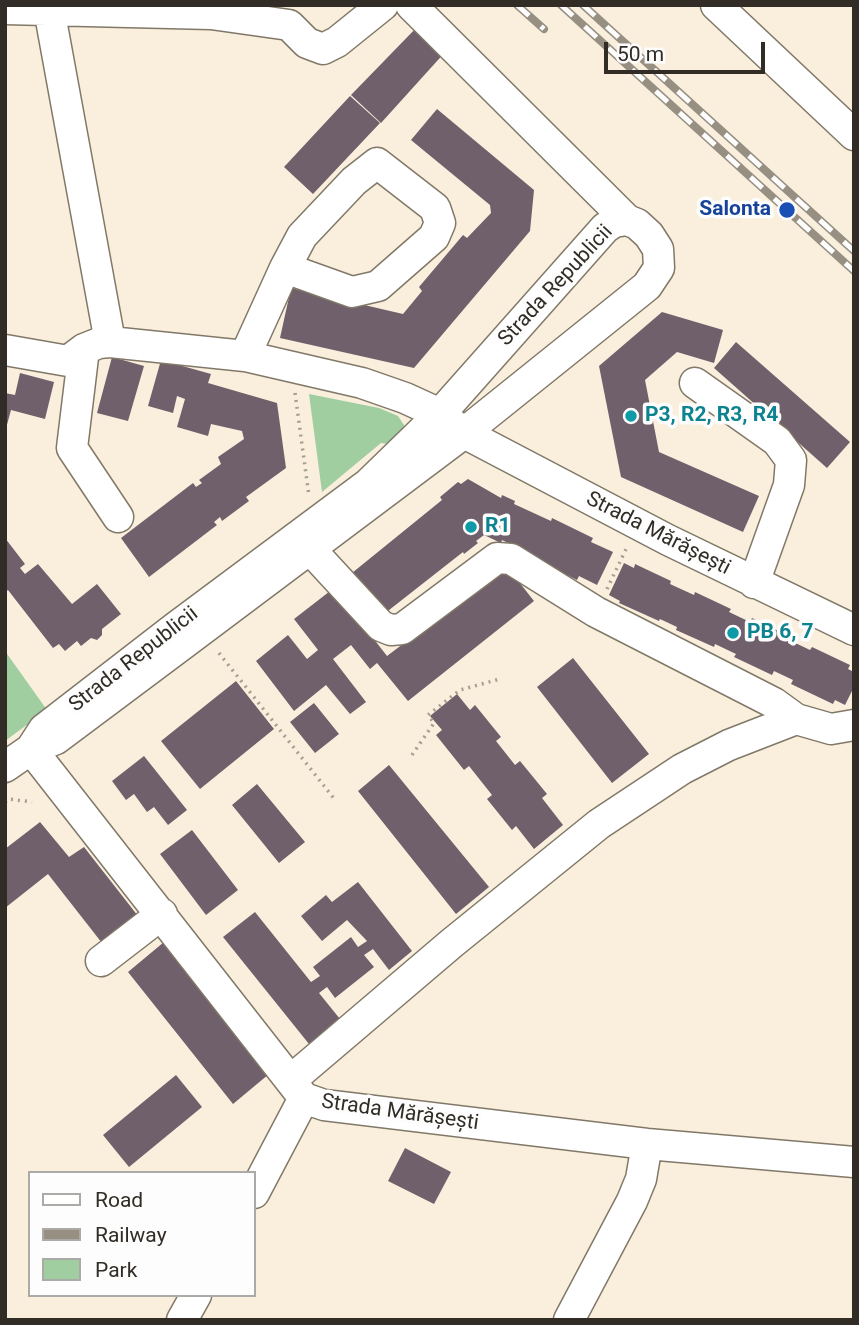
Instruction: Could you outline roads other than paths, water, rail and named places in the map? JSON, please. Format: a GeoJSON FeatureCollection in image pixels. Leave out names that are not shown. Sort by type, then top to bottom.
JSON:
{"type":"FeatureCollection","features":[{"type":"Feature","properties":{"kind":"street"},"geometry":{"type":"LineString","coordinates":[[5,9],[211,14],[289,25],[307,43],[323,49],[344,38],[383,5]]}},
{"type":"Feature","properties":{"kind":"street"},"geometry":{"type":"LineString","coordinates":[[411,5],[627,220]]}},
{"type":"Feature","properties":{"kind":"street"},"geometry":{"type":"LineString","coordinates":[[716,5],[854,135]]}},
{"type":"Feature","properties":{"kind":"street"},"geometry":{"type":"LineString","coordinates":[[48,9],[97,345],[72,448],[118,517]]}},
{"type":"Feature","properties":{"kind":"street"},"geometry":{"type":"LineString","coordinates":[[245,356],[285,268],[302,236],[354,181],[377,163],[435,208],[440,223],[434,237],[377,286],[352,292],[285,268]]}},
{"type":"Feature","properties":{"kind":"street","name":"Strada Republicii"},"geometry":{"type":"LineString","coordinates":[[5,767],[31,749],[56,739],[464,433],[647,286],[659,268],[659,248],[649,235],[637,224],[627,220],[614,222],[605,228],[440,414],[368,484],[44,729],[31,749]]}},
{"type":"Feature","properties":{"kind":"street"},"geometry":{"type":"LineString","coordinates":[[5,351],[68,361],[97,345]]}},
{"type":"Feature","properties":{"kind":"street","name":"Strada Mărășești"},"geometry":{"type":"LineString","coordinates":[[97,345],[245,356],[362,383],[405,398],[440,414],[464,433],[638,524],[854,630]]}},
{"type":"Feature","properties":{"kind":"street"},"geometry":{"type":"LineString","coordinates":[[695,383],[777,441],[791,460],[789,485],[754,583]]}},
{"type":"Feature","properties":{"kind":"street"},"geometry":{"type":"LineString","coordinates":[[309,548],[382,626],[391,630],[402,629],[497,558],[511,559],[596,612],[774,703],[796,719],[831,729],[854,725]]}},
{"type":"Feature","properties":{"kind":"street"},"geometry":{"type":"LineString","coordinates":[[256,1188],[298,1089],[452,943],[599,824],[682,769],[729,745],[796,719]]}},
{"type":"Feature","properties":{"kind":"street"},"geometry":{"type":"LineString","coordinates":[[31,749],[298,1089]]}},
{"type":"Feature","properties":{"kind":"street"},"geometry":{"type":"LineString","coordinates":[[101,961],[162,914]]}},
{"type":"Feature","properties":{"kind":"street","name":"Strada Mărășești"},"geometry":{"type":"LineString","coordinates":[[298,1089],[324,1105],[647,1144],[854,1162]]}},
{"type":"Feature","properties":{"kind":"street"},"geometry":{"type":"LineString","coordinates":[[569,1320],[632,1201],[641,1180],[647,1144]]}},
{"type":"Feature","properties":{"kind":"street"},"geometry":{"type":"LineString","coordinates":[[182,1320],[195,1297]]}},
{"type":"Feature","properties":{"kind":"railway"},"geometry":{"type":"LineString","coordinates":[[517,5],[544,29]]}},
{"type":"Feature","properties":{"kind":"railway"},"geometry":{"type":"LineString","coordinates":[[561,5],[854,271]]}},
{"type":"Feature","properties":{"kind":"railway"},"geometry":{"type":"LineString","coordinates":[[583,5],[854,251]]}},
{"type":"Feature","properties":{"kind":"place","name":"Salonta"},"geometry":{"type":"Point","coordinates":[787,210]}},
{"type":"Feature","properties":{"kind":"place","name":"P3, R2, R3, R4"},"geometry":{"type":"Point","coordinates":[631,416]}},
{"type":"Feature","properties":{"kind":"place","name":"R1"},"geometry":{"type":"Point","coordinates":[471,527]}},
{"type":"Feature","properties":{"kind":"place","name":"PB 6, 7"},"geometry":{"type":"Point","coordinates":[733,633]}}]}
